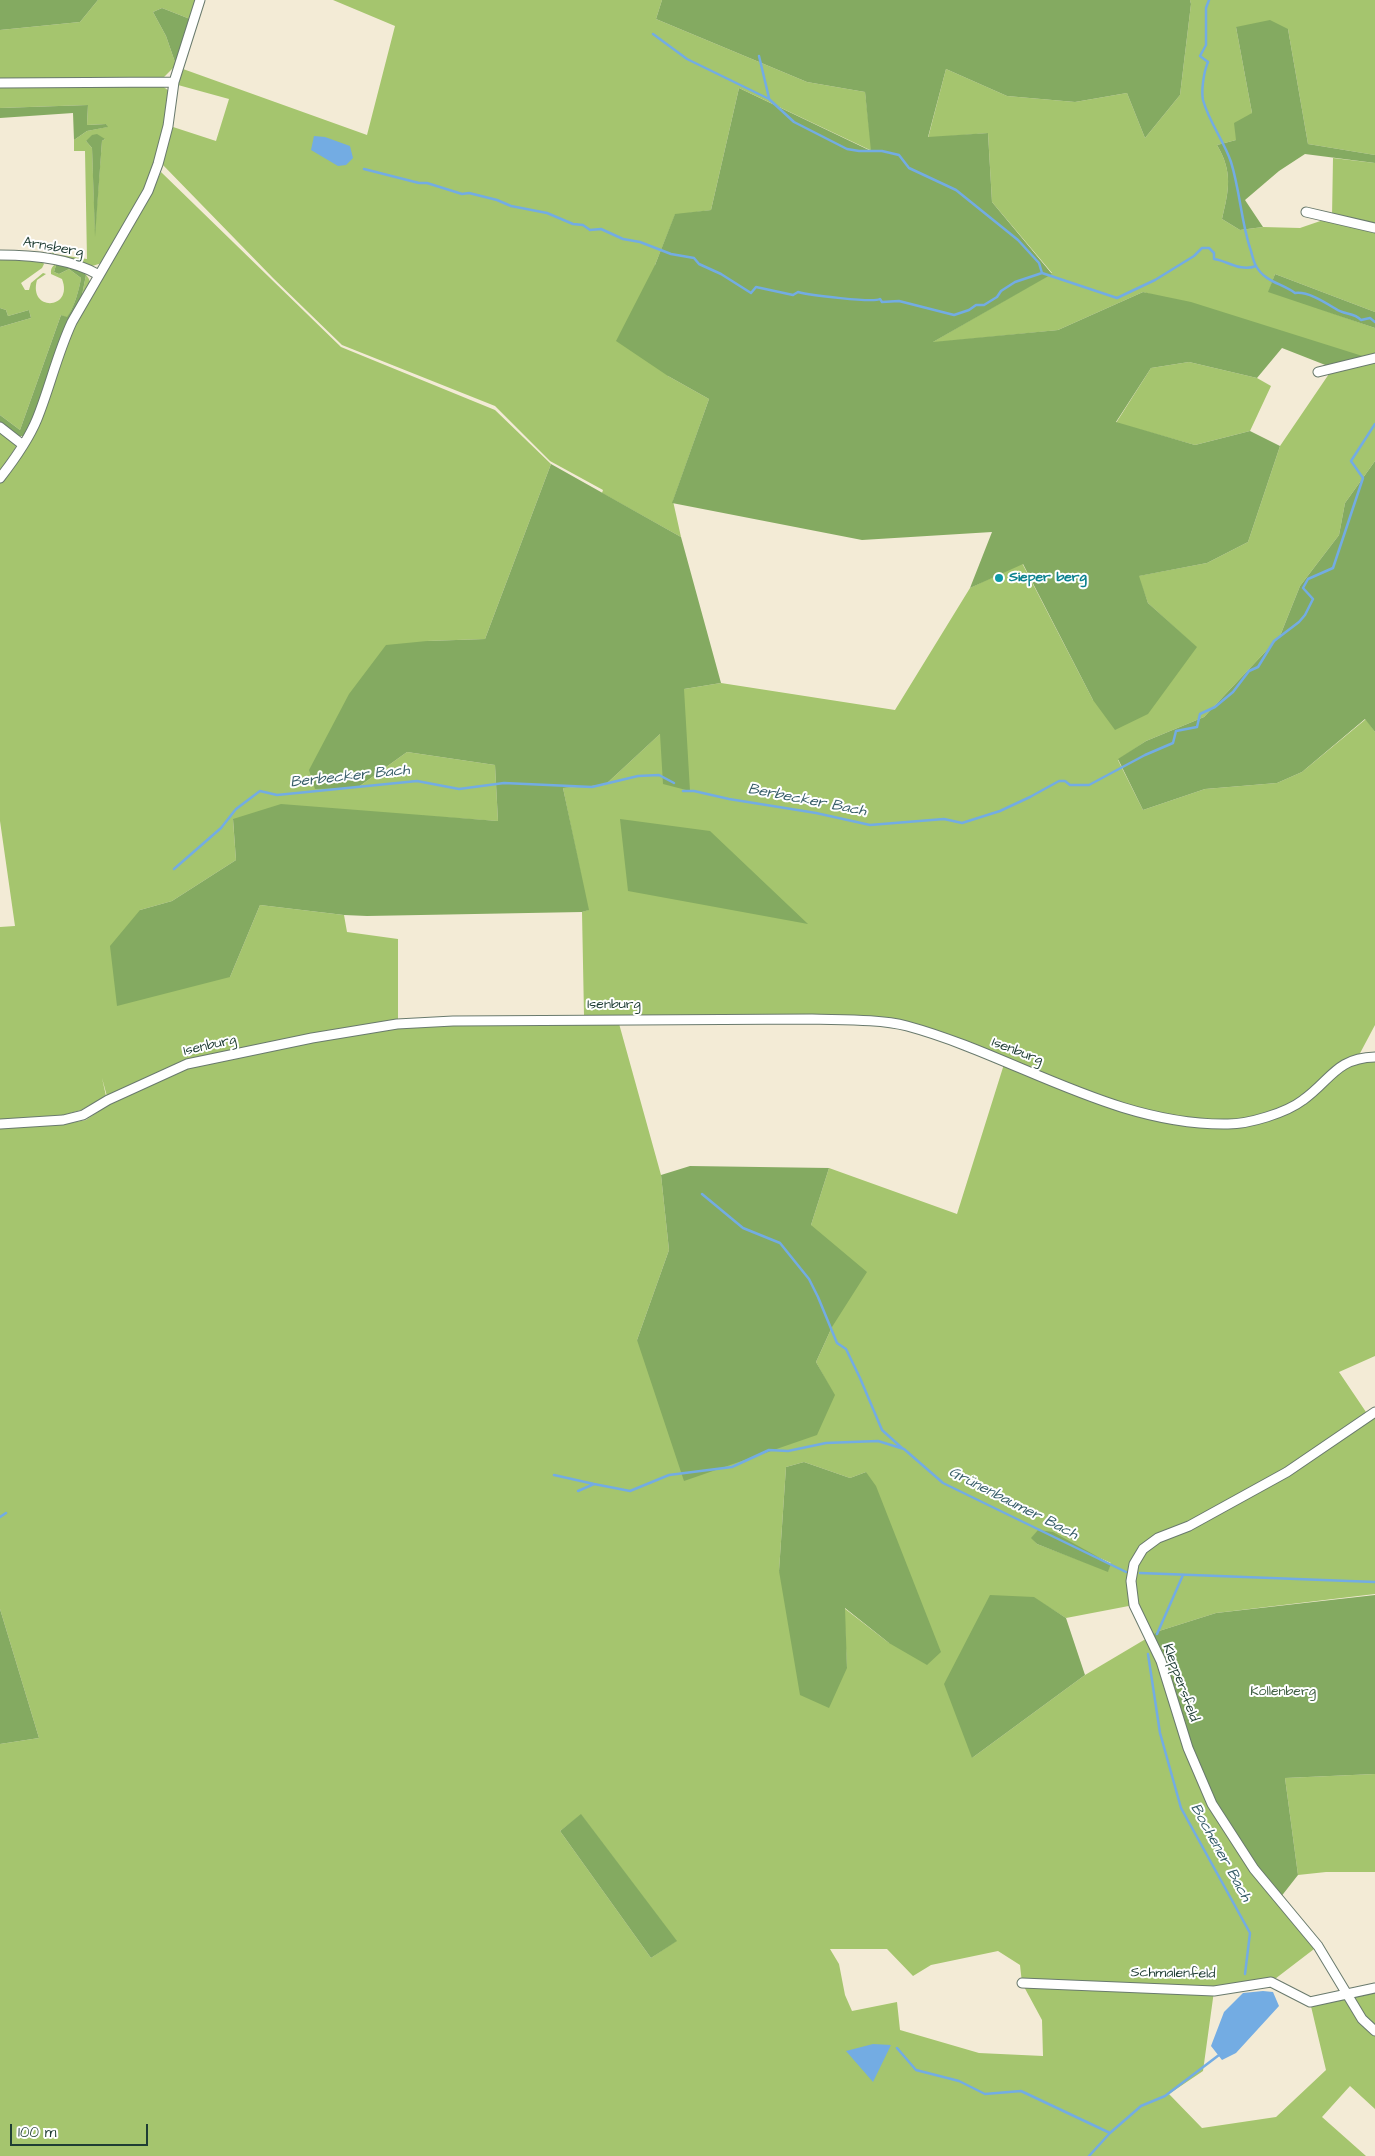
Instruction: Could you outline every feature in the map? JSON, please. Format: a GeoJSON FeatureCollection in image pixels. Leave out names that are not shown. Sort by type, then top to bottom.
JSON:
{"type":"FeatureCollection","features":[{"type":"Feature","properties":{"kind":"street"},"geometry":{"type":"LineString","coordinates":[[0,478],[24,445],[44,402],[63,341],[148,191],[158,164],[168,126],[174,82],[200,0]]}},
{"type":"Feature","properties":{"kind":"street"},"geometry":{"type":"LineString","coordinates":[[0,83],[174,82]]}},
{"type":"Feature","properties":{"kind":"street"},"geometry":{"type":"LineString","coordinates":[[1306,212],[1375,228]]}},
{"type":"Feature","properties":{"kind":"street","name":"Arnsberg"},"geometry":{"type":"LineString","coordinates":[[0,256],[60,261],[81,266],[99,275]]}},
{"type":"Feature","properties":{"kind":"street"},"geometry":{"type":"LineString","coordinates":[[1318,372],[1375,358]]}},
{"type":"Feature","properties":{"kind":"street"},"geometry":{"type":"LineString","coordinates":[[0,427],[24,445]]}},
{"type":"Feature","properties":{"kind":"street","name":"Isenburg"},"geometry":{"type":"LineString","coordinates":[[0,1124],[63,1120],[83,1116],[108,1100],[187,1064],[312,1038],[397,1024],[453,1021],[695,1018],[852,1020],[906,1026],[1005,1060],[1093,1097],[1161,1118],[1229,1124],[1268,1116],[1294,1105],[1302,1101],[1346,1062],[1358,1057],[1375,1057]]}},
{"type":"Feature","properties":{"kind":"street","name":"Kleppersfeld"},"geometry":{"type":"LineString","coordinates":[[1375,1412],[1288,1472],[1188,1526],[1158,1538],[1143,1550],[1134,1564],[1131,1581],[1134,1605],[1161,1661],[1188,1748],[1212,1804],[1254,1869],[1318,1946],[1332,1966],[1346,1994],[1362,2018],[1375,2031]]}},
{"type":"Feature","properties":{"kind":"street","name":"Schmalenfeld"},"geometry":{"type":"LineString","coordinates":[[1022,1983],[1214,1991],[1271,1982],[1310,2002],[1346,1994]]}},
{"type":"Feature","properties":{"kind":"street"},"geometry":{"type":"LineString","coordinates":[[1346,1994],[1375,1988]]}},
{"type":"Feature","properties":{"kind":"green space"},"geometry":{"type":"Polygon","coordinates":[[[0,0],[98,0],[80,22],[0,30],[0,0]]]}},
{"type":"Feature","properties":{"kind":"green space"},"geometry":{"type":"Polygon","coordinates":[[[98,0],[196,0],[190,19],[162,8],[153,12],[166,36],[176,65],[163,78],[0,81],[0,30],[80,22],[98,0]]]}},
{"type":"Feature","properties":{"kind":"green space"},"geometry":{"type":"Polygon","coordinates":[[[333,0],[662,0],[656,19],[807,82],[865,92],[872,151],[739,88],[711,210],[675,215],[655,265],[668,376],[709,399],[673,501],[681,537],[602,493],[603,490],[550,461],[495,406],[342,345],[273,278],[162,164],[170,126],[216,141],[229,99],[178,85],[183,69],[367,135],[395,26],[333,0]]]}},
{"type":"Feature","properties":{"kind":"green space"},"geometry":{"type":"Polygon","coordinates":[[[662,0],[1190,0],[1180,95],[1145,138],[1127,93],[1075,102],[1007,96],[946,69],[928,137],[988,133],[992,202],[1052,274],[933,342],[1058,330],[1143,292],[1191,302],[1372,359],[1333,368],[1282,348],[1257,378],[1189,362],[1151,368],[1116,422],[1195,445],[1250,431],[1280,446],[1248,542],[1207,563],[1139,576],[1148,603],[1197,647],[1148,714],[1115,730],[1093,700],[1023,564],[970,588],[992,532],[862,540],[672,503],[709,399],[668,376],[616,341],[655,265],[675,214],[711,210],[739,88],[871,151],[865,92],[807,82],[656,19],[662,0]]]}},
{"type":"Feature","properties":{"kind":"green space"},"geometry":{"type":"Polygon","coordinates":[[[1190,0],[1375,0],[1375,155],[1308,144],[1288,29],[1236,27],[1252,113],[1236,140],[1217,145],[1226,164],[1228,181],[1222,219],[1240,230],[1263,227],[1300,228],[1332,217],[1333,158],[1375,163],[1375,312],[1275,274],[1269,291],[1375,328],[1375,461],[1345,503],[1339,535],[1300,586],[1280,636],[1204,717],[1146,741],[1118,760],[1143,810],[1205,789],[1277,783],[1302,772],[1366,719],[1375,732],[1375,1025],[1358,1057],[1375,1057],[1375,1356],[1339,1372],[1366,1412],[1330,1442],[1375,1416],[1375,1594],[1216,1613],[1159,1631],[1212,1804],[1318,1946],[1271,1982],[1214,1991],[1203,2071],[1169,2094],[1202,2128],[1276,2117],[1326,2070],[1310,2002],[1375,1988],[1375,2109],[1350,2086],[1322,2117],[1366,2156],[0,2156],[0,1744],[39,1738],[0,1609],[0,1128],[65,1124],[86,1120],[111,1103],[108,1100],[102,1078],[106,1096],[81,1110],[63,1115],[0,1120],[0,927],[15,926],[0,821],[0,483],[25,449],[75,324],[161,172],[341,347],[495,410],[551,464],[485,639],[427,641],[357,788],[407,752],[495,765],[498,821],[409,815],[233,820],[236,860],[172,901],[140,910],[230,977],[260,905],[344,915],[347,932],[398,939],[398,1027],[608,1019],[584,1015],[582,912],[588,910],[563,788],[605,785],[661,733],[684,689],[721,683],[895,710],[970,588],[1022,563],[1093,700],[1196,647],[1148,603],[1138,576],[1207,563],[1248,542],[1280,446],[1333,368],[1371,360],[1143,292],[1058,330],[931,343],[1052,273],[992,202],[988,133],[928,138],[946,69],[1007,96],[1075,102],[1127,93],[1145,138],[1180,95],[1190,0]],[[618,1020],[661,1175],[669,1250],[637,1340],[834,1395],[816,1362],[832,1327],[811,1225],[829,1168],[957,1214],[1005,1061],[905,1026],[852,1020],[618,1020]],[[804,1462],[786,1467],[779,1571],[847,1668],[844,1608],[889,1643],[866,1472],[850,1478],[804,1462]],[[1039,1530],[1032,1538],[1037,1544],[1108,1571],[1111,1563],[1039,1530]],[[1034,1598],[972,1758],[1085,1675],[1149,1637],[1134,1605],[1066,1618],[1034,1598]],[[581,1815],[560,1831],[651,1958],[676,1941],[581,1815]],[[830,1949],[839,1964],[845,1995],[852,2011],[897,2002],[900,2030],[979,2053],[1043,2056],[1042,2020],[1022,1983],[1020,1965],[998,1951],[931,1965],[913,1976],[887,1949],[830,1949]]]}},
{"type":"Feature","properties":{"kind":"green space"},"geometry":{"type":"Polygon","coordinates":[[[162,8],[190,19],[176,65],[166,36],[153,12],[162,8]]]}},
{"type":"Feature","properties":{"kind":"green space"},"geometry":{"type":"Polygon","coordinates":[[[1270,20],[1288,29],[1308,144],[1375,155],[1375,163],[1305,154],[1279,171],[1245,200],[1263,227],[1240,230],[1222,219],[1228,181],[1226,164],[1217,145],[1236,140],[1234,123],[1252,113],[1236,27],[1270,20]]]}},
{"type":"Feature","properties":{"kind":"green space"},"geometry":{"type":"Polygon","coordinates":[[[161,85],[169,91],[168,105],[155,164],[144,190],[102,263],[92,266],[54,257],[52,253],[53,248],[55,248],[54,254],[87,259],[85,151],[74,151],[74,140],[87,131],[107,127],[106,124],[87,125],[88,105],[0,108],[0,86],[161,85]],[[105,139],[86,141],[92,148],[95,230],[102,141],[105,139]]]}},
{"type":"Feature","properties":{"kind":"green space"},"geometry":{"type":"Polygon","coordinates":[[[88,105],[87,125],[106,124],[108,127],[87,131],[74,140],[73,113],[0,118],[0,108],[88,105]]]}},
{"type":"Feature","properties":{"kind":"green space"},"geometry":{"type":"Polygon","coordinates":[[[97,134],[105,139],[102,141],[95,237],[92,148],[86,141],[92,135],[97,134]]]}},
{"type":"Feature","properties":{"kind":"green space"},"geometry":{"type":"Polygon","coordinates":[[[0,258],[41,260],[44,264],[42,268],[21,283],[25,290],[29,290],[31,283],[43,273],[46,274],[37,280],[36,290],[39,298],[44,302],[51,303],[62,297],[64,289],[62,279],[51,274],[52,268],[56,264],[62,263],[72,266],[56,265],[54,272],[59,274],[69,269],[81,278],[70,314],[67,318],[61,315],[20,430],[0,415],[0,327],[31,318],[29,310],[8,316],[6,310],[0,308],[0,258]]]}},
{"type":"Feature","properties":{"kind":"green space"},"geometry":{"type":"Polygon","coordinates":[[[60,264],[82,270],[86,275],[82,295],[60,338],[37,409],[24,436],[17,436],[0,424],[0,415],[20,430],[61,315],[67,317],[70,313],[79,288],[81,278],[69,269],[59,274],[54,272],[56,265],[60,264]]]}},
{"type":"Feature","properties":{"kind":"green space"},"geometry":{"type":"Polygon","coordinates":[[[1275,274],[1375,312],[1375,328],[1268,292],[1275,274]]]}},
{"type":"Feature","properties":{"kind":"green space"},"geometry":{"type":"Polygon","coordinates":[[[86,275],[90,282],[69,320],[82,295],[86,275]]]}},
{"type":"Feature","properties":{"kind":"green space"},"geometry":{"type":"Polygon","coordinates":[[[0,308],[6,310],[8,316],[29,310],[31,318],[0,327],[0,308]]]}},
{"type":"Feature","properties":{"kind":"green space"},"geometry":{"type":"Polygon","coordinates":[[[1189,362],[1257,378],[1271,386],[1250,431],[1195,445],[1116,423],[1151,368],[1189,362]]]}},
{"type":"Feature","properties":{"kind":"green space"},"geometry":{"type":"Polygon","coordinates":[[[0,430],[15,443],[16,447],[0,471],[0,430]]]}},
{"type":"Feature","properties":{"kind":"green space"},"geometry":{"type":"Polygon","coordinates":[[[1375,461],[1375,732],[1365,719],[1302,772],[1277,783],[1205,789],[1143,810],[1118,759],[1146,741],[1204,717],[1280,636],[1300,586],[1339,535],[1345,503],[1375,461]]]}},
{"type":"Feature","properties":{"kind":"green space"},"geometry":{"type":"Polygon","coordinates":[[[551,464],[681,537],[721,683],[684,689],[690,791],[663,784],[660,734],[605,785],[563,788],[589,910],[582,912],[367,916],[260,905],[230,977],[117,1006],[110,946],[140,910],[172,901],[236,860],[233,819],[281,804],[498,821],[495,765],[407,752],[357,788],[315,789],[309,770],[349,694],[386,645],[427,641],[485,639],[551,464]]]}},
{"type":"Feature","properties":{"kind":"green space"},"geometry":{"type":"Polygon","coordinates":[[[620,819],[710,831],[808,924],[628,891],[620,819]]]}},
{"type":"Feature","properties":{"kind":"green space"},"geometry":{"type":"Polygon","coordinates":[[[690,1166],[829,1168],[811,1225],[867,1272],[832,1327],[816,1362],[835,1395],[817,1435],[684,1481],[637,1340],[669,1250],[661,1175],[690,1166]]]}},
{"type":"Feature","properties":{"kind":"green space"},"geometry":{"type":"Polygon","coordinates":[[[804,1462],[850,1478],[866,1472],[876,1486],[941,1652],[927,1665],[889,1643],[845,1608],[847,1668],[829,1708],[800,1695],[779,1571],[786,1467],[804,1462]]]}},
{"type":"Feature","properties":{"kind":"green space"},"geometry":{"type":"Polygon","coordinates":[[[1038,1530],[1053,1532],[1111,1564],[1108,1572],[1037,1544],[1031,1538],[1038,1530]]]}},
{"type":"Feature","properties":{"kind":"green space"},"geometry":{"type":"Polygon","coordinates":[[[990,1595],[1034,1597],[1066,1618],[1085,1675],[972,1758],[944,1684],[990,1595]]]}},
{"type":"Feature","properties":{"kind":"green space","name":"Kollenberg"},"geometry":{"type":"Polygon","coordinates":[[[1375,1595],[1375,1774],[1285,1778],[1298,1875],[1280,1898],[1212,1804],[1149,1637],[1159,1631],[1216,1613],[1375,1595]]]}},
{"type":"Feature","properties":{"kind":"green space"},"geometry":{"type":"Polygon","coordinates":[[[0,1609],[39,1738],[0,1744],[0,1609]]]}},
{"type":"Feature","properties":{"kind":"green space"},"geometry":{"type":"Polygon","coordinates":[[[1375,1774],[1375,1872],[1326,1872],[1298,1875],[1285,1778],[1375,1774]]]}},
{"type":"Feature","properties":{"kind":"green space"},"geometry":{"type":"Polygon","coordinates":[[[581,1814],[677,1941],[651,1958],[560,1831],[581,1814]]]}},
{"type":"Feature","properties":{"kind":"water"},"geometry":{"type":"Polygon","coordinates":[[[314,136],[325,137],[350,146],[353,158],[346,165],[338,166],[311,150],[314,136]]]}},
{"type":"Feature","properties":{"kind":"water"},"geometry":{"type":"Polygon","coordinates":[[[1273,1992],[1279,2006],[1236,2053],[1222,2060],[1211,2046],[1224,2012],[1243,1993],[1273,1992]]]}},
{"type":"Feature","properties":{"kind":"water"},"geometry":{"type":"Polygon","coordinates":[[[873,2044],[891,2045],[873,2082],[846,2051],[873,2044]]]}},
{"type":"Feature","properties":{"kind":"waterway"},"geometry":{"type":"LineString","coordinates":[[1209,0],[1206,8],[1206,45],[1200,56],[1208,62],[1203,81],[1203,100],[1231,162],[1242,216],[1255,264],[1264,276],[1295,293],[1311,296],[1361,320],[1370,318],[1375,322]]}},
{"type":"Feature","properties":{"kind":"waterway"},"geometry":{"type":"LineString","coordinates":[[653,34],[687,59],[769,99],[794,122],[847,149],[882,151],[899,155],[909,168],[956,190],[1018,240],[1039,263],[1042,273],[1117,298],[1155,280],[1194,256],[1202,248],[1209,248],[1214,253],[1214,259],[1239,267],[1250,268],[1256,266]]}},
{"type":"Feature","properties":{"kind":"waterway"},"geometry":{"type":"LineString","coordinates":[[759,56],[769,98]]}},
{"type":"Feature","properties":{"kind":"waterway"},"geometry":{"type":"LineString","coordinates":[[364,169],[419,183],[427,183],[462,194],[469,193],[497,200],[511,206],[547,213],[573,224],[583,225],[590,230],[601,229],[623,239],[640,242],[671,254],[694,258],[699,264],[721,274],[751,293],[756,287],[793,295],[798,292],[827,297],[880,299],[882,302],[899,301],[954,315],[969,310],[976,305],[984,305],[1015,282],[1042,273]]}},
{"type":"Feature","properties":{"kind":"waterway","name":"Berbecker Bach"},"geometry":{"type":"LineString","coordinates":[[683,791],[694,791],[729,799],[816,813],[870,825],[944,819],[962,823],[1000,811],[1059,781],[1065,781],[1070,785],[1089,785],[1145,755],[1173,743],[1176,731],[1197,727],[1200,714],[1215,707],[1233,692],[1249,671],[1258,667],[1274,641],[1299,622],[1305,615],[1313,599],[1303,588],[1308,579],[1333,568],[1363,478],[1351,461],[1375,424]]}},
{"type":"Feature","properties":{"kind":"waterway","name":"Berbecker Bach"},"geometry":{"type":"LineString","coordinates":[[174,869],[221,828],[236,809],[260,791],[277,795],[417,781],[459,789],[504,783],[592,787],[638,776],[659,775],[674,783]]}},
{"type":"Feature","properties":{"kind":"waterway"},"geometry":{"type":"LineString","coordinates":[[702,1194],[743,1228],[780,1243],[809,1279],[837,1343],[846,1349],[882,1430],[902,1448]]}},
{"type":"Feature","properties":{"kind":"waterway","name":"Grünenbaumer Bach"},"geometry":{"type":"LineString","coordinates":[[578,1491],[594,1484],[630,1491],[669,1475],[732,1467],[769,1450],[788,1451],[826,1443],[878,1441],[904,1449],[943,1483],[1126,1572]]}},
{"type":"Feature","properties":{"kind":"waterway"},"geometry":{"type":"LineString","coordinates":[[554,1475],[594,1484]]}},
{"type":"Feature","properties":{"kind":"waterway"},"geometry":{"type":"LineString","coordinates":[[0,1517],[6,1513]]}},
{"type":"Feature","properties":{"kind":"waterway","name":"Grünenbaumer Bach"},"geometry":{"type":"LineString","coordinates":[[1140,1573],[1375,1582]]}},
{"type":"Feature","properties":{"kind":"waterway","name":"Bochener Bach"},"geometry":{"type":"LineString","coordinates":[[1157,1634],[1183,1575]]}},
{"type":"Feature","properties":{"kind":"waterway","name":"Bochener Bach"},"geometry":{"type":"LineString","coordinates":[[1148,1654],[1160,1733],[1181,1808],[1250,1933],[1245,1974]]}},
{"type":"Feature","properties":{"kind":"waterway"},"geometry":{"type":"LineString","coordinates":[[897,2048],[916,2070],[959,2081],[985,2094],[1021,2091],[1110,2133]]}},
{"type":"Feature","properties":{"kind":"waterway","name":"Bochener Bach"},"geometry":{"type":"LineString","coordinates":[[1089,2156],[1110,2133],[1141,2106],[1165,2096],[1219,2055]]}},
{"type":"Feature","properties":{"kind":"place","name":"Sieper berg"},"geometry":{"type":"Point","coordinates":[999,578]}}]}
